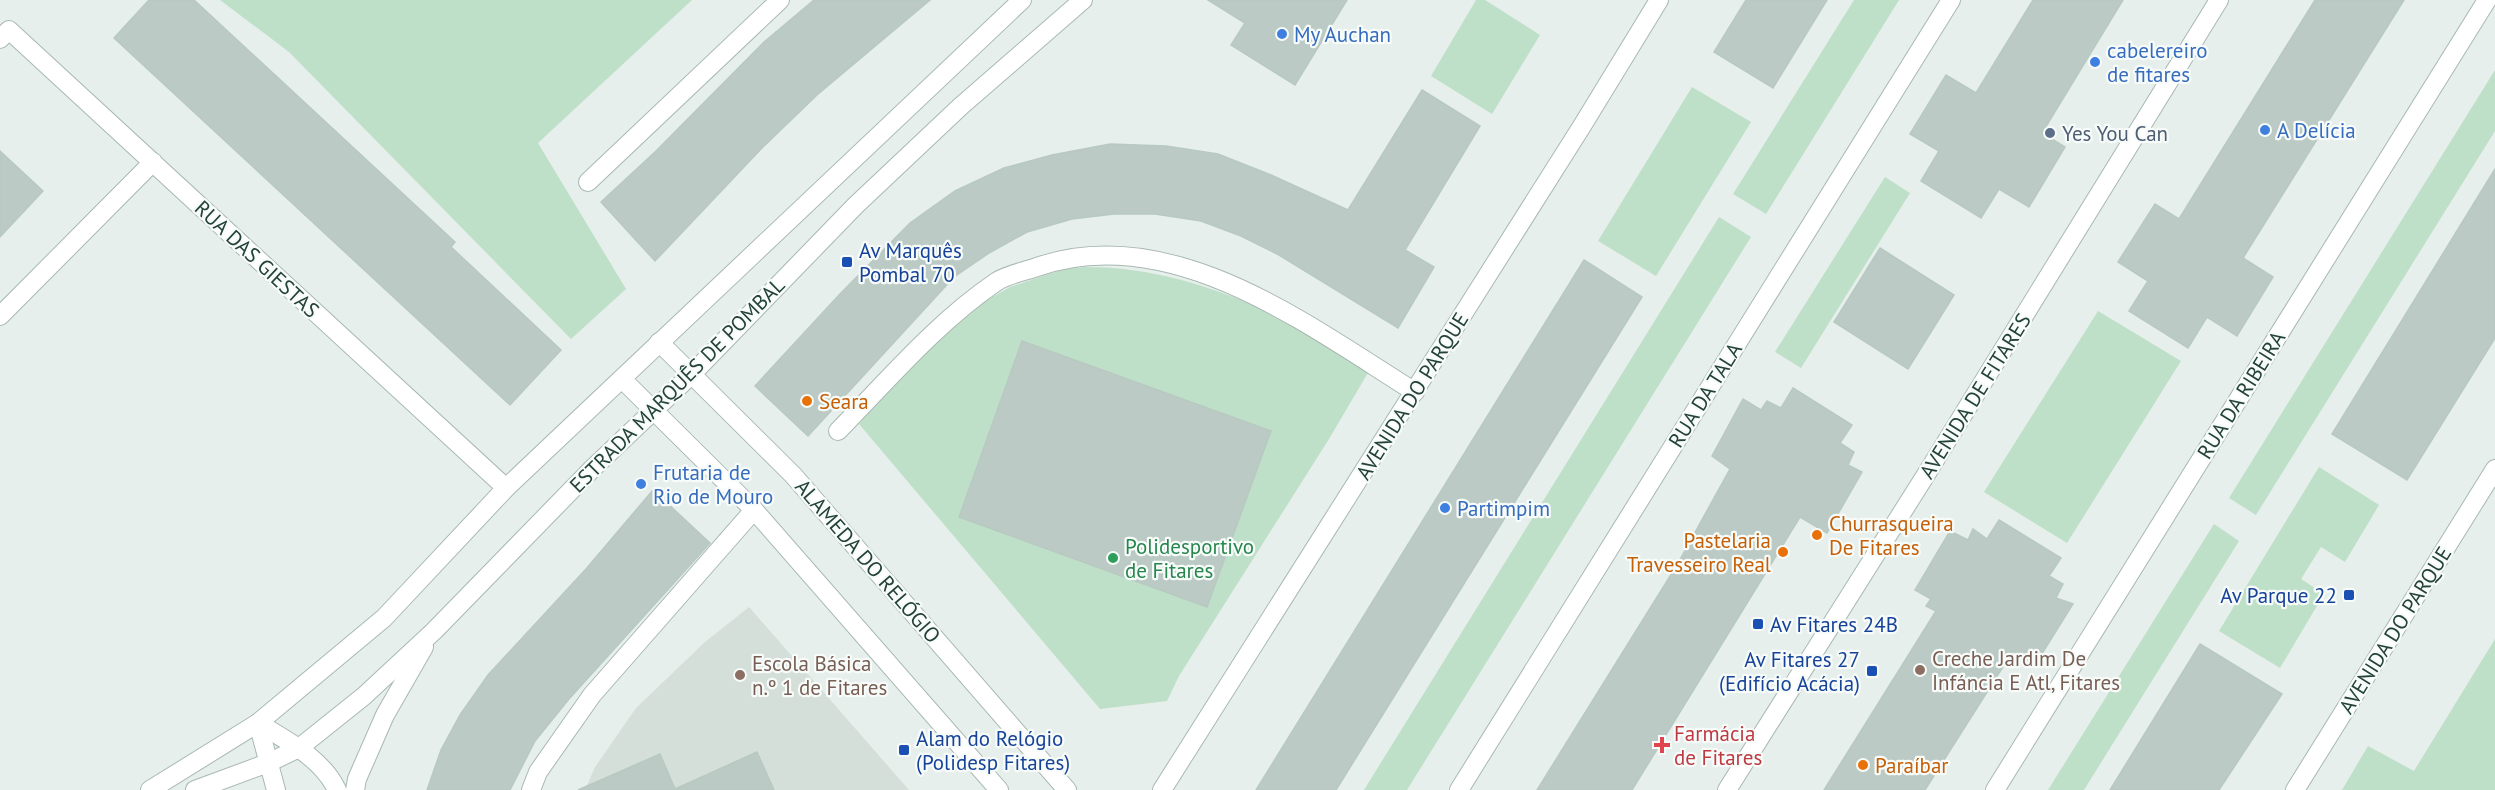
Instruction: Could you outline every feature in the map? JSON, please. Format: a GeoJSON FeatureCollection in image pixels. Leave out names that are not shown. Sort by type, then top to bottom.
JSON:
{"type":"FeatureCollection","features":[{"type":"Feature","properties":{"kind":"street"},"geometry":{"type":"LineString","coordinates":[[588,182],[780,0]]}},
{"type":"Feature","properties":{"kind":"street","name":"ESTRADA MARQUÊS DE POMBAL"},"geometry":{"type":"LineString","coordinates":[[150,790],[258,723],[384,618],[506,488],[1023,0]]}},
{"type":"Feature","properties":{"kind":"street","name":"ESTRADA MARQUÊS DE POMBAL"},"geometry":{"type":"LineString","coordinates":[[195,790],[267,763],[298,748],[364,696],[434,631],[584,477],[692,374],[856,205],[961,106],[1083,0]]}},
{"type":"Feature","properties":{"kind":"street","name":"AVENIDA DO PARQUE"},"geometry":{"type":"LineString","coordinates":[[1162,790],[1415,392],[1659,0]]}},
{"type":"Feature","properties":{"kind":"street","name":"RUA DA TALA"},"geometry":{"type":"LineString","coordinates":[[1459,790],[1951,0]]}},
{"type":"Feature","properties":{"kind":"street","name":"AVENIDA DE FITARES"},"geometry":{"type":"LineString","coordinates":[[1727,790],[1928,473],[2219,0]]}},
{"type":"Feature","properties":{"kind":"street","name":"RUA DA RIBEIRA"},"geometry":{"type":"LineString","coordinates":[[1995,790],[2487,0]]}},
{"type":"Feature","properties":{"kind":"street","name":"RUA DAS GIESTAS"},"geometry":{"type":"LineString","coordinates":[[4,34],[153,162],[506,488]]}},
{"type":"Feature","properties":{"kind":"street"},"geometry":{"type":"LineString","coordinates":[[0,316],[153,162]]}},
{"type":"Feature","properties":{"kind":"street"},"geometry":{"type":"LineString","coordinates":[[838,431],[946,320],[998,281],[1057,260],[1107,253],[1189,268],[1266,299],[1415,392]]}},
{"type":"Feature","properties":{"kind":"street","name":"ALAMEDA DO RELÓGIO"},"geometry":{"type":"LineString","coordinates":[[659,342],[793,475],[1067,790]]}},
{"type":"Feature","properties":{"kind":"street"},"geometry":{"type":"LineString","coordinates":[[622,379],[754,510],[999,790]]}},
{"type":"Feature","properties":{"kind":"street","name":"AVENIDA DO PARQUE"},"geometry":{"type":"LineString","coordinates":[[2295,790],[2495,469]]}},
{"type":"Feature","properties":{"kind":"street"},"geometry":{"type":"LineString","coordinates":[[531,790],[538,772],[592,694],[754,510]]}},
{"type":"Feature","properties":{"kind":"street"},"geometry":{"type":"LineString","coordinates":[[354,790],[385,715],[434,631]]}},
{"type":"Feature","properties":{"kind":"street"},"geometry":{"type":"LineString","coordinates":[[258,723],[298,748],[331,777],[337,790]]}},
{"type":"Feature","properties":{"kind":"street"},"geometry":{"type":"LineString","coordinates":[[258,723],[276,790]]}},
{"type":"Feature","properties":{"kind":"shaded area","name":"Escola Básica n.º 1 de Fitares"},"geometry":{"type":"Polygon","coordinates":[[[749,607],[909,790],[585,790],[595,767],[636,708],[705,642],[749,607]]]}},
{"type":"Feature","properties":{"kind":"green space"},"geometry":{"type":"Polygon","coordinates":[[[220,0],[692,0],[538,143],[626,289],[571,339],[289,52],[220,0]]]}},
{"type":"Feature","properties":{"kind":"green space"},"geometry":{"type":"Polygon","coordinates":[[[1476,0],[1485,0],[1540,35],[1492,114],[1431,76],[1476,0]]]}},
{"type":"Feature","properties":{"kind":"green space"},"geometry":{"type":"Polygon","coordinates":[[[1854,0],[1899,0],[1766,214],[1733,194],[1854,0]]]}},
{"type":"Feature","properties":{"kind":"green space"},"geometry":{"type":"Polygon","coordinates":[[[2495,70],[2495,131],[2256,515],[2229,498],[2495,70]]]}},
{"type":"Feature","properties":{"kind":"green space"},"geometry":{"type":"Polygon","coordinates":[[[1692,87],[1751,122],[1656,276],[1598,241],[1692,87]]]}},
{"type":"Feature","properties":{"kind":"green space"},"geometry":{"type":"Polygon","coordinates":[[[1885,177],[1910,193],[1801,368],[1775,352],[1885,177]]]}},
{"type":"Feature","properties":{"kind":"green space"},"geometry":{"type":"Polygon","coordinates":[[[1719,217],[1751,237],[1407,790],[1364,790],[1719,217]]]}},
{"type":"Feature","properties":{"kind":"green space","name":"Polidesportivo de Fitares"},"geometry":{"type":"Polygon","coordinates":[[[1086,267],[1157,274],[1225,294],[1282,319],[1369,371],[1329,439],[1179,676],[1167,701],[1100,709],[859,424],[914,363],[975,307],[1010,287],[1064,269],[1086,267]]]}},
{"type":"Feature","properties":{"kind":"green space"},"geometry":{"type":"Polygon","coordinates":[[[2098,311],[2181,361],[2067,543],[1984,492],[2098,311]]]}},
{"type":"Feature","properties":{"kind":"green space"},"geometry":{"type":"Polygon","coordinates":[[[2319,467],[2379,505],[2345,562],[2321,547],[2301,579],[2324,594],[2280,668],[2219,631],[2319,467]]]}},
{"type":"Feature","properties":{"kind":"green space"},"geometry":{"type":"Polygon","coordinates":[[[2214,524],[2239,541],[2084,790],[2048,790],[2214,524]]]}},
{"type":"Feature","properties":{"kind":"green space"},"geometry":{"type":"Polygon","coordinates":[[[2495,639],[2495,790],[2342,790],[2368,746],[2414,771],[2495,639]]]}},
{"type":"Feature","properties":{"kind":"building"},"geometry":{"type":"Polygon","coordinates":[[[149,0],[194,0],[455,242],[451,247],[561,350],[510,405],[114,38],[149,0]]]}},
{"type":"Feature","properties":{"kind":"building"},"geometry":{"type":"Polygon","coordinates":[[[814,0],[930,0],[817,95],[761,149],[655,261],[601,202],[656,151],[764,42],[814,0]]]}},
{"type":"Feature","properties":{"kind":"building","name":"My Auchan"},"geometry":{"type":"Polygon","coordinates":[[[1208,0],[1347,0],[1295,85],[1231,45],[1245,23],[1208,0]]]}},
{"type":"Feature","properties":{"kind":"building"},"geometry":{"type":"Polygon","coordinates":[[[1746,0],[1827,0],[1773,88],[1714,52],[1746,0]]]}},
{"type":"Feature","properties":{"kind":"building"},"geometry":{"type":"Polygon","coordinates":[[[2033,0],[2123,0],[2042,133],[2065,147],[2029,207],[1999,189],[1981,218],[1921,181],[1939,151],[1910,134],[1946,75],[1976,93],[2033,0]]]}},
{"type":"Feature","properties":{"kind":"building"},"geometry":{"type":"Polygon","coordinates":[[[2315,0],[2404,0],[2243,258],[2273,277],[2237,336],[2207,317],[2188,348],[2129,311],[2148,281],[2118,262],[2155,204],[2179,219],[2315,0]]]}},
{"type":"Feature","properties":{"kind":"building"},"geometry":{"type":"Polygon","coordinates":[[[1422,90],[1480,126],[1405,250],[1434,267],[1398,328],[1279,255],[1241,236],[1201,221],[1155,214],[1114,214],[1072,219],[1027,232],[989,253],[954,277],[808,436],[755,386],[839,295],[910,223],[955,191],[1004,168],[1052,155],[1110,144],[1166,146],[1218,154],[1348,210],[1422,90]]]}},
{"type":"Feature","properties":{"kind":"building"},"geometry":{"type":"Polygon","coordinates":[[[0,151],[43,191],[0,237],[0,151]]]}},
{"type":"Feature","properties":{"kind":"building"},"geometry":{"type":"Polygon","coordinates":[[[2495,169],[2495,338],[2407,480],[2332,434],[2495,169]]]}},
{"type":"Feature","properties":{"kind":"building"},"geometry":{"type":"Polygon","coordinates":[[[1880,248],[1954,295],[1908,369],[1834,322],[1880,248]]]}},
{"type":"Feature","properties":{"kind":"building"},"geometry":{"type":"Polygon","coordinates":[[[1584,260],[1642,297],[1336,790],[1256,790],[1584,260]]]}},
{"type":"Feature","properties":{"kind":"building"},"geometry":{"type":"Polygon","coordinates":[[[1022,341],[1271,431],[1207,607],[959,517],[1022,341]]]}},
{"type":"Feature","properties":{"kind":"building"},"geometry":{"type":"Polygon","coordinates":[[[1793,388],[1852,425],[1840,443],[1854,452],[1848,465],[1862,472],[1827,533],[1800,517],[1632,790],[1537,790],[1677,565],[1730,469],[1712,456],[1743,399],[1761,410],[1767,401],[1781,408],[1793,388]]]}},
{"type":"Feature","properties":{"kind":"building"},"geometry":{"type":"Polygon","coordinates":[[[653,490],[710,543],[569,699],[535,741],[510,790],[427,790],[441,750],[460,715],[488,675],[586,569],[653,490]]]}},
{"type":"Feature","properties":{"kind":"building"},"geometry":{"type":"Polygon","coordinates":[[[1999,520],[2061,558],[2049,576],[2063,584],[2056,598],[2073,604],[2035,665],[2013,651],[1925,790],[1824,790],[1936,611],[1926,606],[1931,599],[1915,590],[1950,531],[1968,540],[1973,529],[1987,539],[1999,520]]]}},
{"type":"Feature","properties":{"kind":"building"},"geometry":{"type":"Polygon","coordinates":[[[2200,644],[2282,694],[2219,790],[2110,790],[2200,644]]]}},
{"type":"Feature","properties":{"kind":"building"},"geometry":{"type":"Polygon","coordinates":[[[757,752],[774,790],[578,790],[660,754],[675,789],[757,752]]]}},
{"type":"Feature","properties":{"kind":"place","name":"My Auchan"},"geometry":{"type":"Point","coordinates":[1282,34]}},
{"type":"Feature","properties":{"kind":"place","name":"cabelereiro de fitares"},"geometry":{"type":"Point","coordinates":[2095,62]}},
{"type":"Feature","properties":{"kind":"place","name":"A Delícia"},"geometry":{"type":"Point","coordinates":[2265,130]}},
{"type":"Feature","properties":{"kind":"place","name":"Yes You Can"},"geometry":{"type":"Point","coordinates":[2050,133]}},
{"type":"Feature","properties":{"kind":"place","name":"Av Marquês Pombal 70"},"geometry":{"type":"Point","coordinates":[847,262]}},
{"type":"Feature","properties":{"kind":"place","name":"Seara"},"geometry":{"type":"Point","coordinates":[807,401]}},
{"type":"Feature","properties":{"kind":"place","name":"Frutaria de Rio de Mouro"},"geometry":{"type":"Point","coordinates":[641,484]}},
{"type":"Feature","properties":{"kind":"place","name":"Partimpim"},"geometry":{"type":"Point","coordinates":[1445,508]}},
{"type":"Feature","properties":{"kind":"place","name":"Churrasqueira De Fitares"},"geometry":{"type":"Point","coordinates":[1817,535]}},
{"type":"Feature","properties":{"kind":"place","name":"Pastelaria Travesseiro Real"},"geometry":{"type":"Point","coordinates":[1783,552]}},
{"type":"Feature","properties":{"kind":"place","name":"Polidesportivo de Fitares"},"geometry":{"type":"Point","coordinates":[1113,558]}},
{"type":"Feature","properties":{"kind":"place","name":"Av Parque 22"},"geometry":{"type":"Point","coordinates":[2349,595]}},
{"type":"Feature","properties":{"kind":"place","name":"Av Fitares 24B"},"geometry":{"type":"Point","coordinates":[1758,624]}},
{"type":"Feature","properties":{"kind":"place","name":"Creche Jardim De Infáncia E Atl, Fitares"},"geometry":{"type":"Point","coordinates":[1920,670]}},
{"type":"Feature","properties":{"kind":"place","name":"Av Fitares 27 (Edifício Acácia)"},"geometry":{"type":"Point","coordinates":[1872,671]}},
{"type":"Feature","properties":{"kind":"place","name":"Escola Básica n.º 1 de Fitares"},"geometry":{"type":"Point","coordinates":[740,675]}},
{"type":"Feature","properties":{"kind":"place","name":"Farmácia de Fitares"},"geometry":{"type":"Point","coordinates":[1662,745]}},
{"type":"Feature","properties":{"kind":"place","name":"Alam do Relógio (Polidesp Fitares)"},"geometry":{"type":"Point","coordinates":[904,750]}},
{"type":"Feature","properties":{"kind":"place","name":"Paraíbar"},"geometry":{"type":"Point","coordinates":[1863,765]}}]}
